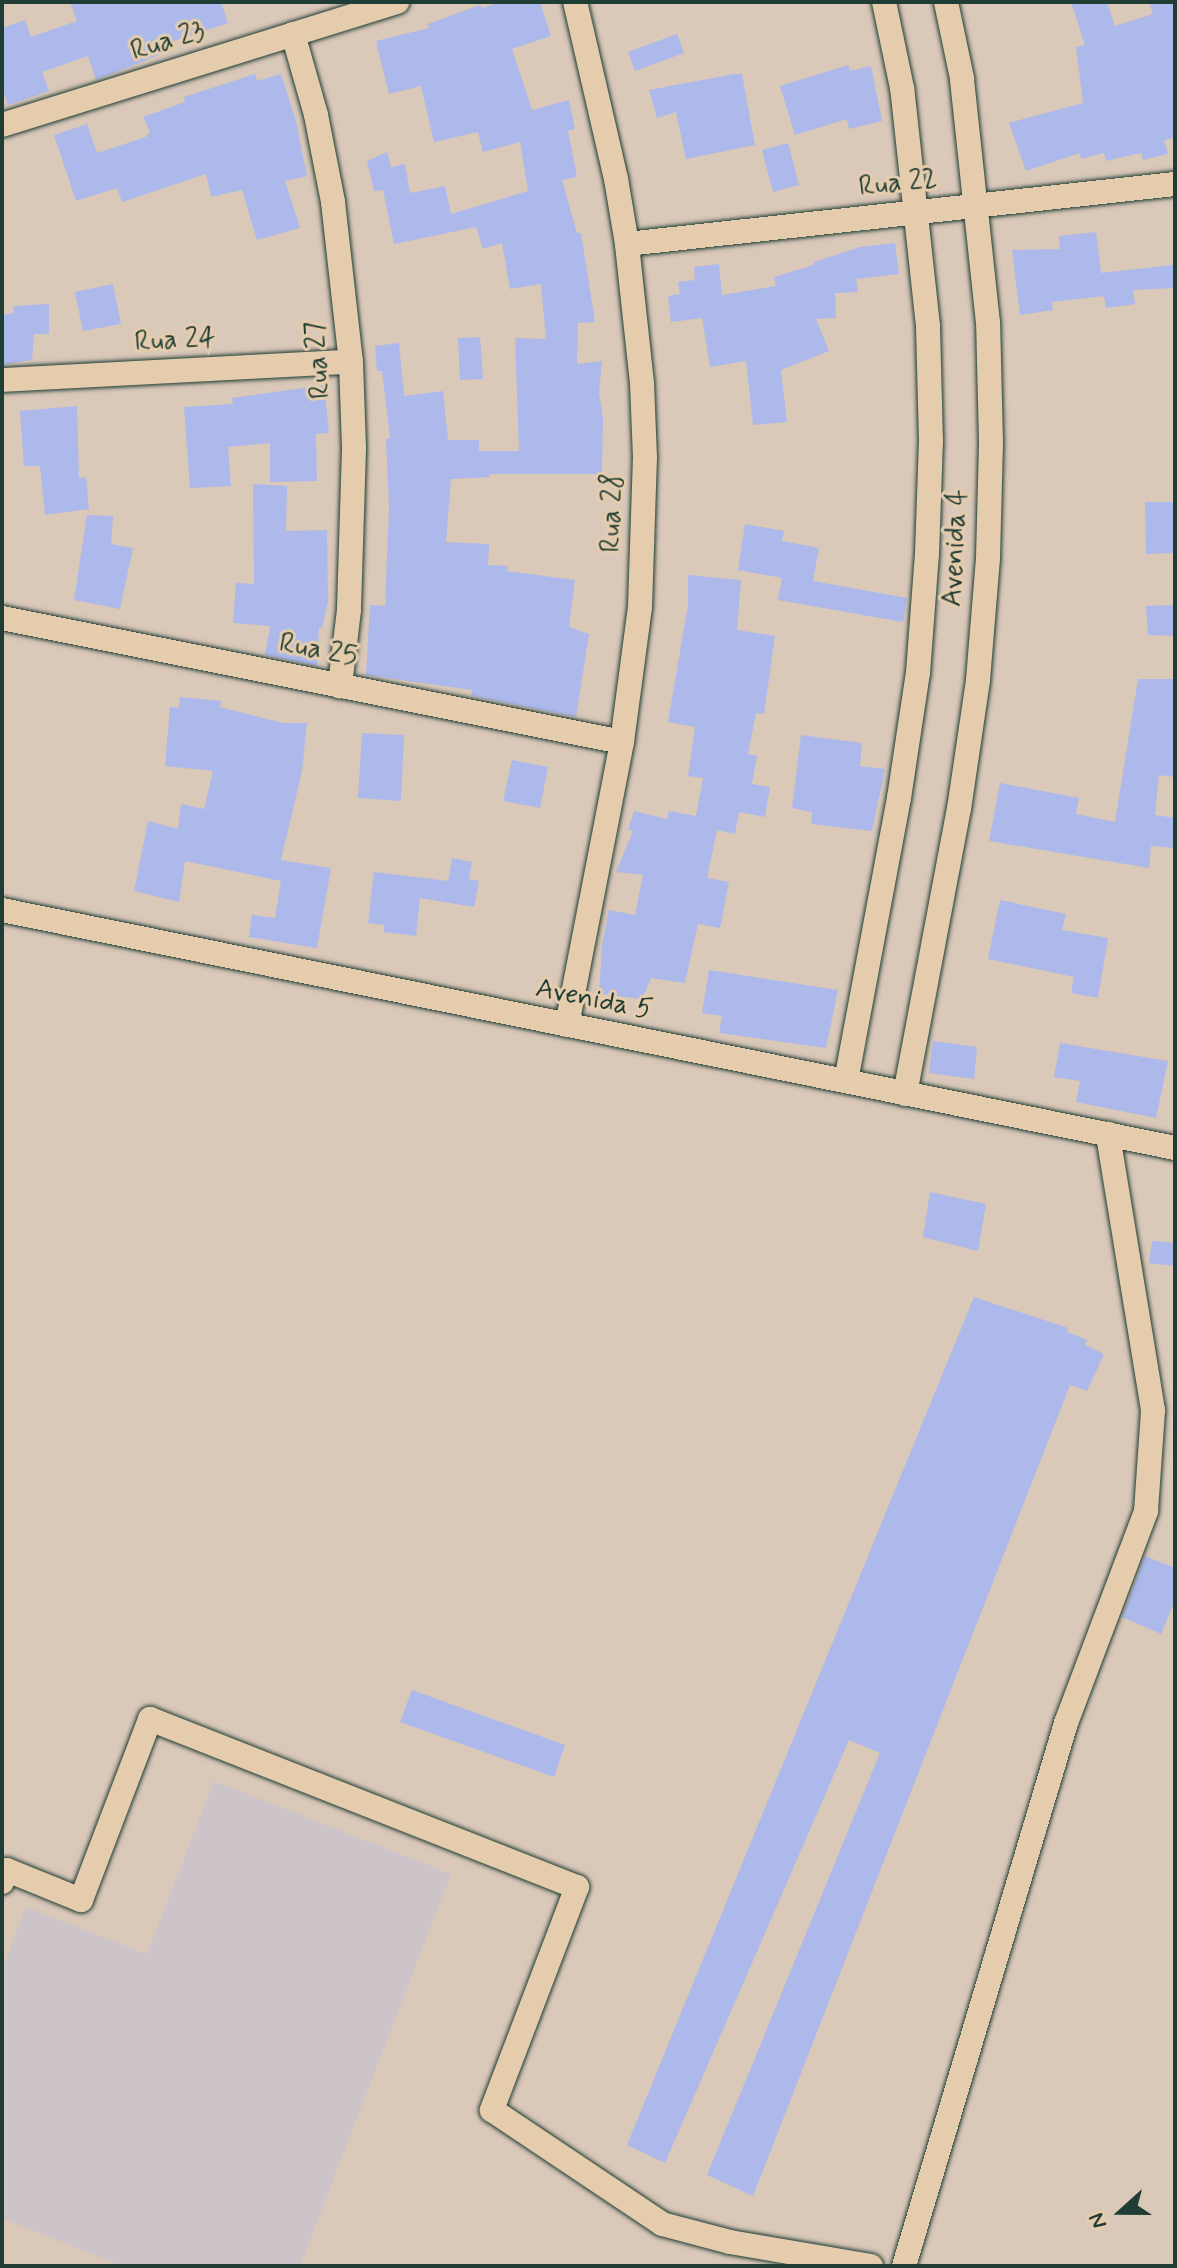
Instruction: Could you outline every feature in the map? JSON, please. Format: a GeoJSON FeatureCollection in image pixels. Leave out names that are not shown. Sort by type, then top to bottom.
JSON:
{"type":"FeatureCollection","features":[{"type":"Feature","properties":{"kind":"street","name":"Rua 23"},"geometry":{"type":"LineString","coordinates":[[2,125],[397,2]]}},
{"type":"Feature","properties":{"kind":"street","name":"Rua 28"},"geometry":{"type":"LineString","coordinates":[[567,1025],[622,742],[640,607],[645,458],[642,383],[627,244],[616,179],[575,2]]}},
{"type":"Feature","properties":{"kind":"street","name":"Avenida 4"},"geometry":{"type":"LineString","coordinates":[[846,1081],[899,798],[918,673],[931,442],[928,326],[918,212],[902,88],[884,2]]}},
{"type":"Feature","properties":{"kind":"street","name":"Avenida 4"},"geometry":{"type":"LineString","coordinates":[[905,1094],[959,809],[978,680],[988,558],[991,442],[988,323],[978,206],[962,78],[946,2]]}},
{"type":"Feature","properties":{"kind":"street","name":"Rua 27"},"geometry":{"type":"LineString","coordinates":[[293,34],[316,115],[333,202],[351,362],[354,449],[349,610],[340,686]]}},
{"type":"Feature","properties":{"kind":"street","name":"Rua 22"},"geometry":{"type":"LineString","coordinates":[[627,244],[1175,184]]}},
{"type":"Feature","properties":{"kind":"street","name":"Rua 24"},"geometry":{"type":"LineString","coordinates":[[2,380],[351,362]]}},
{"type":"Feature","properties":{"kind":"street","name":"Rua 25"},"geometry":{"type":"LineString","coordinates":[[2,618],[622,742]]}},
{"type":"Feature","properties":{"kind":"street","name":"Avenida 5"},"geometry":{"type":"LineString","coordinates":[[2,910],[1175,1148]]}},
{"type":"Feature","properties":{"kind":"street"},"geometry":{"type":"LineString","coordinates":[[904,2266],[1066,1723],[1146,1511],[1153,1410],[1108,1134]]}},
{"type":"Feature","properties":{"kind":"street"},"geometry":{"type":"LineString","coordinates":[[2,1882],[7,1870],[81,1900],[150,1719],[577,1887],[492,2110],[662,2224],[730,2242],[871,2266]]}},
{"type":"Feature","properties":{"kind":"shaded area"},"geometry":{"type":"Polygon","coordinates":[[[214,1781],[451,1874],[300,2266],[123,2266],[2,2218],[2,1969],[26,1907],[147,1954],[214,1781]]]}},
{"type":"Feature","properties":{"kind":"building"},"geometry":{"type":"Polygon","coordinates":[[[70,2],[221,2],[228,23],[156,47],[159,55],[96,80],[88,56],[42,72],[49,91],[8,105],[2,87],[2,28],[25,20],[31,37],[77,21],[70,2]]]}},
{"type":"Feature","properties":{"kind":"building"},"geometry":{"type":"Polygon","coordinates":[[[501,2],[540,2],[551,36],[512,49],[532,110],[569,100],[575,129],[568,131],[577,177],[562,180],[577,233],[581,233],[595,322],[578,323],[577,364],[602,361],[599,393],[603,418],[602,474],[490,474],[490,477],[451,479],[446,542],[489,544],[488,565],[508,566],[507,571],[575,580],[569,627],[589,634],[576,717],[471,696],[472,690],[366,675],[370,605],[385,606],[389,508],[386,439],[390,438],[382,371],[377,371],[375,346],[399,343],[404,396],[443,391],[448,440],[479,440],[479,451],[519,451],[515,338],[546,339],[541,284],[510,289],[502,243],[483,249],[476,227],[394,244],[383,190],[374,191],[367,161],[387,152],[391,167],[405,164],[410,193],[445,186],[451,214],[528,191],[520,142],[483,152],[478,132],[434,142],[421,86],[389,94],[376,41],[429,28],[428,24],[480,5],[482,8],[501,2]]]}},
{"type":"Feature","properties":{"kind":"building"},"geometry":{"type":"Polygon","coordinates":[[[1071,2],[1107,2],[1115,26],[1153,14],[1149,2],[1175,2],[1175,138],[1164,140],[1168,154],[1143,160],[1141,153],[1106,161],[1104,153],[1081,159],[1080,153],[1026,171],[1009,123],[1083,103],[1076,47],[1085,45],[1071,2]]]}},
{"type":"Feature","properties":{"kind":"building"},"geometry":{"type":"Polygon","coordinates":[[[677,34],[684,53],[635,71],[628,52],[677,34]]]}},
{"type":"Feature","properties":{"kind":"building"},"geometry":{"type":"Polygon","coordinates":[[[848,65],[850,71],[871,66],[882,121],[849,129],[847,119],[795,135],[780,86],[848,65]]]}},
{"type":"Feature","properties":{"kind":"building"},"geometry":{"type":"Polygon","coordinates":[[[255,74],[257,81],[281,74],[296,121],[307,176],[285,181],[300,228],[257,240],[242,190],[211,197],[206,174],[122,202],[117,188],[76,201],[54,135],[87,124],[97,153],[146,137],[150,132],[143,117],[185,102],[184,97],[255,74]]]}},
{"type":"Feature","properties":{"kind":"building"},"geometry":{"type":"Polygon","coordinates":[[[742,74],[755,145],[686,159],[676,112],[657,118],[649,90],[742,74]]]}},
{"type":"Feature","properties":{"kind":"building"},"geometry":{"type":"Polygon","coordinates":[[[788,143],[799,185],[773,192],[762,150],[788,143]]]}},
{"type":"Feature","properties":{"kind":"building"},"geometry":{"type":"Polygon","coordinates":[[[1096,232],[1101,273],[1173,265],[1173,288],[1133,290],[1135,304],[1106,308],[1104,296],[1052,302],[1053,310],[1020,315],[1012,250],[1060,249],[1059,236],[1096,232]]]}},
{"type":"Feature","properties":{"kind":"building"},"geometry":{"type":"Polygon","coordinates":[[[895,243],[899,274],[856,279],[858,292],[835,293],[836,318],[816,319],[829,351],[781,370],[787,422],[753,425],[746,361],[710,367],[702,318],[671,322],[668,296],[680,294],[678,282],[695,280],[694,267],[719,264],[722,295],[776,286],[774,277],[814,265],[814,262],[860,247],[895,243]]]}},
{"type":"Feature","properties":{"kind":"building"},"geometry":{"type":"Polygon","coordinates":[[[113,284],[121,324],[83,331],[75,292],[113,284]]]}},
{"type":"Feature","properties":{"kind":"building"},"geometry":{"type":"Polygon","coordinates":[[[49,304],[49,334],[34,334],[32,360],[2,365],[2,315],[14,313],[13,306],[49,304]]]}},
{"type":"Feature","properties":{"kind":"building"},"geometry":{"type":"Polygon","coordinates":[[[480,337],[483,379],[460,380],[458,338],[480,337]]]}},
{"type":"Feature","properties":{"kind":"building"},"geometry":{"type":"Polygon","coordinates":[[[324,385],[329,433],[316,434],[317,481],[270,482],[270,443],[228,447],[231,486],[190,488],[184,407],[233,404],[232,398],[324,385]]]}},
{"type":"Feature","properties":{"kind":"building"},"geometry":{"type":"Polygon","coordinates":[[[77,406],[79,478],[86,477],[89,509],[45,515],[40,466],[24,466],[20,411],[77,406]]]}},
{"type":"Feature","properties":{"kind":"building"},"geometry":{"type":"Polygon","coordinates":[[[253,484],[287,486],[286,531],[327,530],[328,602],[322,628],[319,628],[317,666],[265,655],[270,626],[233,623],[236,583],[254,584],[253,484]]]}},
{"type":"Feature","properties":{"kind":"building"},"geometry":{"type":"Polygon","coordinates":[[[1145,502],[1174,502],[1175,553],[1146,554],[1145,502]]]}},
{"type":"Feature","properties":{"kind":"building"},"geometry":{"type":"Polygon","coordinates":[[[87,515],[113,516],[111,544],[133,548],[120,609],[74,600],[87,515]]]}},
{"type":"Feature","properties":{"kind":"building"},"geometry":{"type":"Polygon","coordinates":[[[745,524],[784,531],[782,541],[819,548],[813,581],[907,598],[903,622],[778,600],[782,578],[738,570],[745,524]]]}},
{"type":"Feature","properties":{"kind":"building"},"geometry":{"type":"Polygon","coordinates":[[[688,575],[741,580],[737,630],[775,636],[764,714],[756,713],[748,754],[757,756],[752,784],[770,787],[765,817],[739,812],[735,834],[717,830],[707,878],[729,882],[720,928],[698,924],[685,983],[651,978],[642,999],[599,994],[602,946],[609,910],[635,915],[643,875],[616,872],[633,831],[628,830],[634,811],[667,819],[669,811],[696,816],[703,778],[688,776],[695,727],[668,722],[688,605],[688,575]]]}},
{"type":"Feature","properties":{"kind":"building"},"geometry":{"type":"Polygon","coordinates":[[[1175,605],[1175,636],[1148,635],[1146,606],[1175,605]]]}},
{"type":"Feature","properties":{"kind":"building"},"geometry":{"type":"Polygon","coordinates":[[[1138,679],[1175,679],[1175,777],[1159,775],[1155,815],[1175,818],[1175,848],[1151,846],[1149,868],[989,841],[1000,783],[1079,798],[1076,814],[1115,822],[1138,679]]]}},
{"type":"Feature","properties":{"kind":"building"},"geometry":{"type":"Polygon","coordinates":[[[180,697],[221,701],[220,707],[283,723],[307,723],[302,771],[281,860],[331,868],[317,948],[249,937],[252,915],[275,918],[281,881],[185,861],[179,902],[134,891],[148,821],[178,829],[181,804],[204,809],[213,771],[165,766],[170,707],[179,708],[180,697]]]}},
{"type":"Feature","properties":{"kind":"building"},"geometry":{"type":"Polygon","coordinates":[[[362,733],[404,735],[401,801],[358,798],[362,733]]]}},
{"type":"Feature","properties":{"kind":"building"},"geometry":{"type":"Polygon","coordinates":[[[801,735],[862,743],[860,766],[885,769],[872,831],[811,824],[812,812],[792,808],[801,735]]]}},
{"type":"Feature","properties":{"kind":"building"},"geometry":{"type":"Polygon","coordinates":[[[512,760],[548,767],[540,808],[503,801],[512,760]]]}},
{"type":"Feature","properties":{"kind":"building"},"geometry":{"type":"Polygon","coordinates":[[[452,858],[472,862],[469,879],[479,881],[474,907],[420,898],[416,936],[384,932],[384,925],[368,923],[374,872],[448,881],[452,858]]]}},
{"type":"Feature","properties":{"kind":"building"},"geometry":{"type":"Polygon","coordinates":[[[1000,900],[1066,914],[1062,930],[1108,938],[1098,998],[1071,993],[1074,977],[988,959],[1000,900]]]}},
{"type":"Feature","properties":{"kind":"building"},"geometry":{"type":"Polygon","coordinates":[[[709,970],[838,990],[826,1048],[719,1033],[722,1016],[702,1013],[709,970]]]}},
{"type":"Feature","properties":{"kind":"building"},"geometry":{"type":"Polygon","coordinates":[[[933,1041],[977,1047],[974,1079],[929,1073],[933,1041]]]}},
{"type":"Feature","properties":{"kind":"building"},"geometry":{"type":"Polygon","coordinates":[[[1060,1043],[1168,1061],[1156,1118],[1076,1102],[1080,1081],[1054,1077],[1060,1043]]]}},
{"type":"Feature","properties":{"kind":"building"},"geometry":{"type":"Polygon","coordinates":[[[930,1192],[986,1204],[978,1251],[923,1237],[930,1192]]]}},
{"type":"Feature","properties":{"kind":"building"},"geometry":{"type":"Polygon","coordinates":[[[1152,1241],[1175,1243],[1175,1266],[1149,1263],[1152,1241]]]}},
{"type":"Feature","properties":{"kind":"building"},"geometry":{"type":"Polygon","coordinates":[[[974,1297],[1068,1328],[1067,1332],[1087,1340],[1085,1345],[1104,1354],[1087,1391],[1070,1385],[753,2196],[707,2175],[880,1753],[849,1740],[665,2163],[627,2145],[974,1297]]]}},
{"type":"Feature","properties":{"kind":"building"},"geometry":{"type":"Polygon","coordinates":[[[1145,1556],[1175,1568],[1175,1600],[1161,1634],[1122,1617],[1145,1556]]]}},
{"type":"Feature","properties":{"kind":"building"},"geometry":{"type":"Polygon","coordinates":[[[412,1690],[565,1745],[554,1777],[400,1722],[412,1690]]]}}]}
